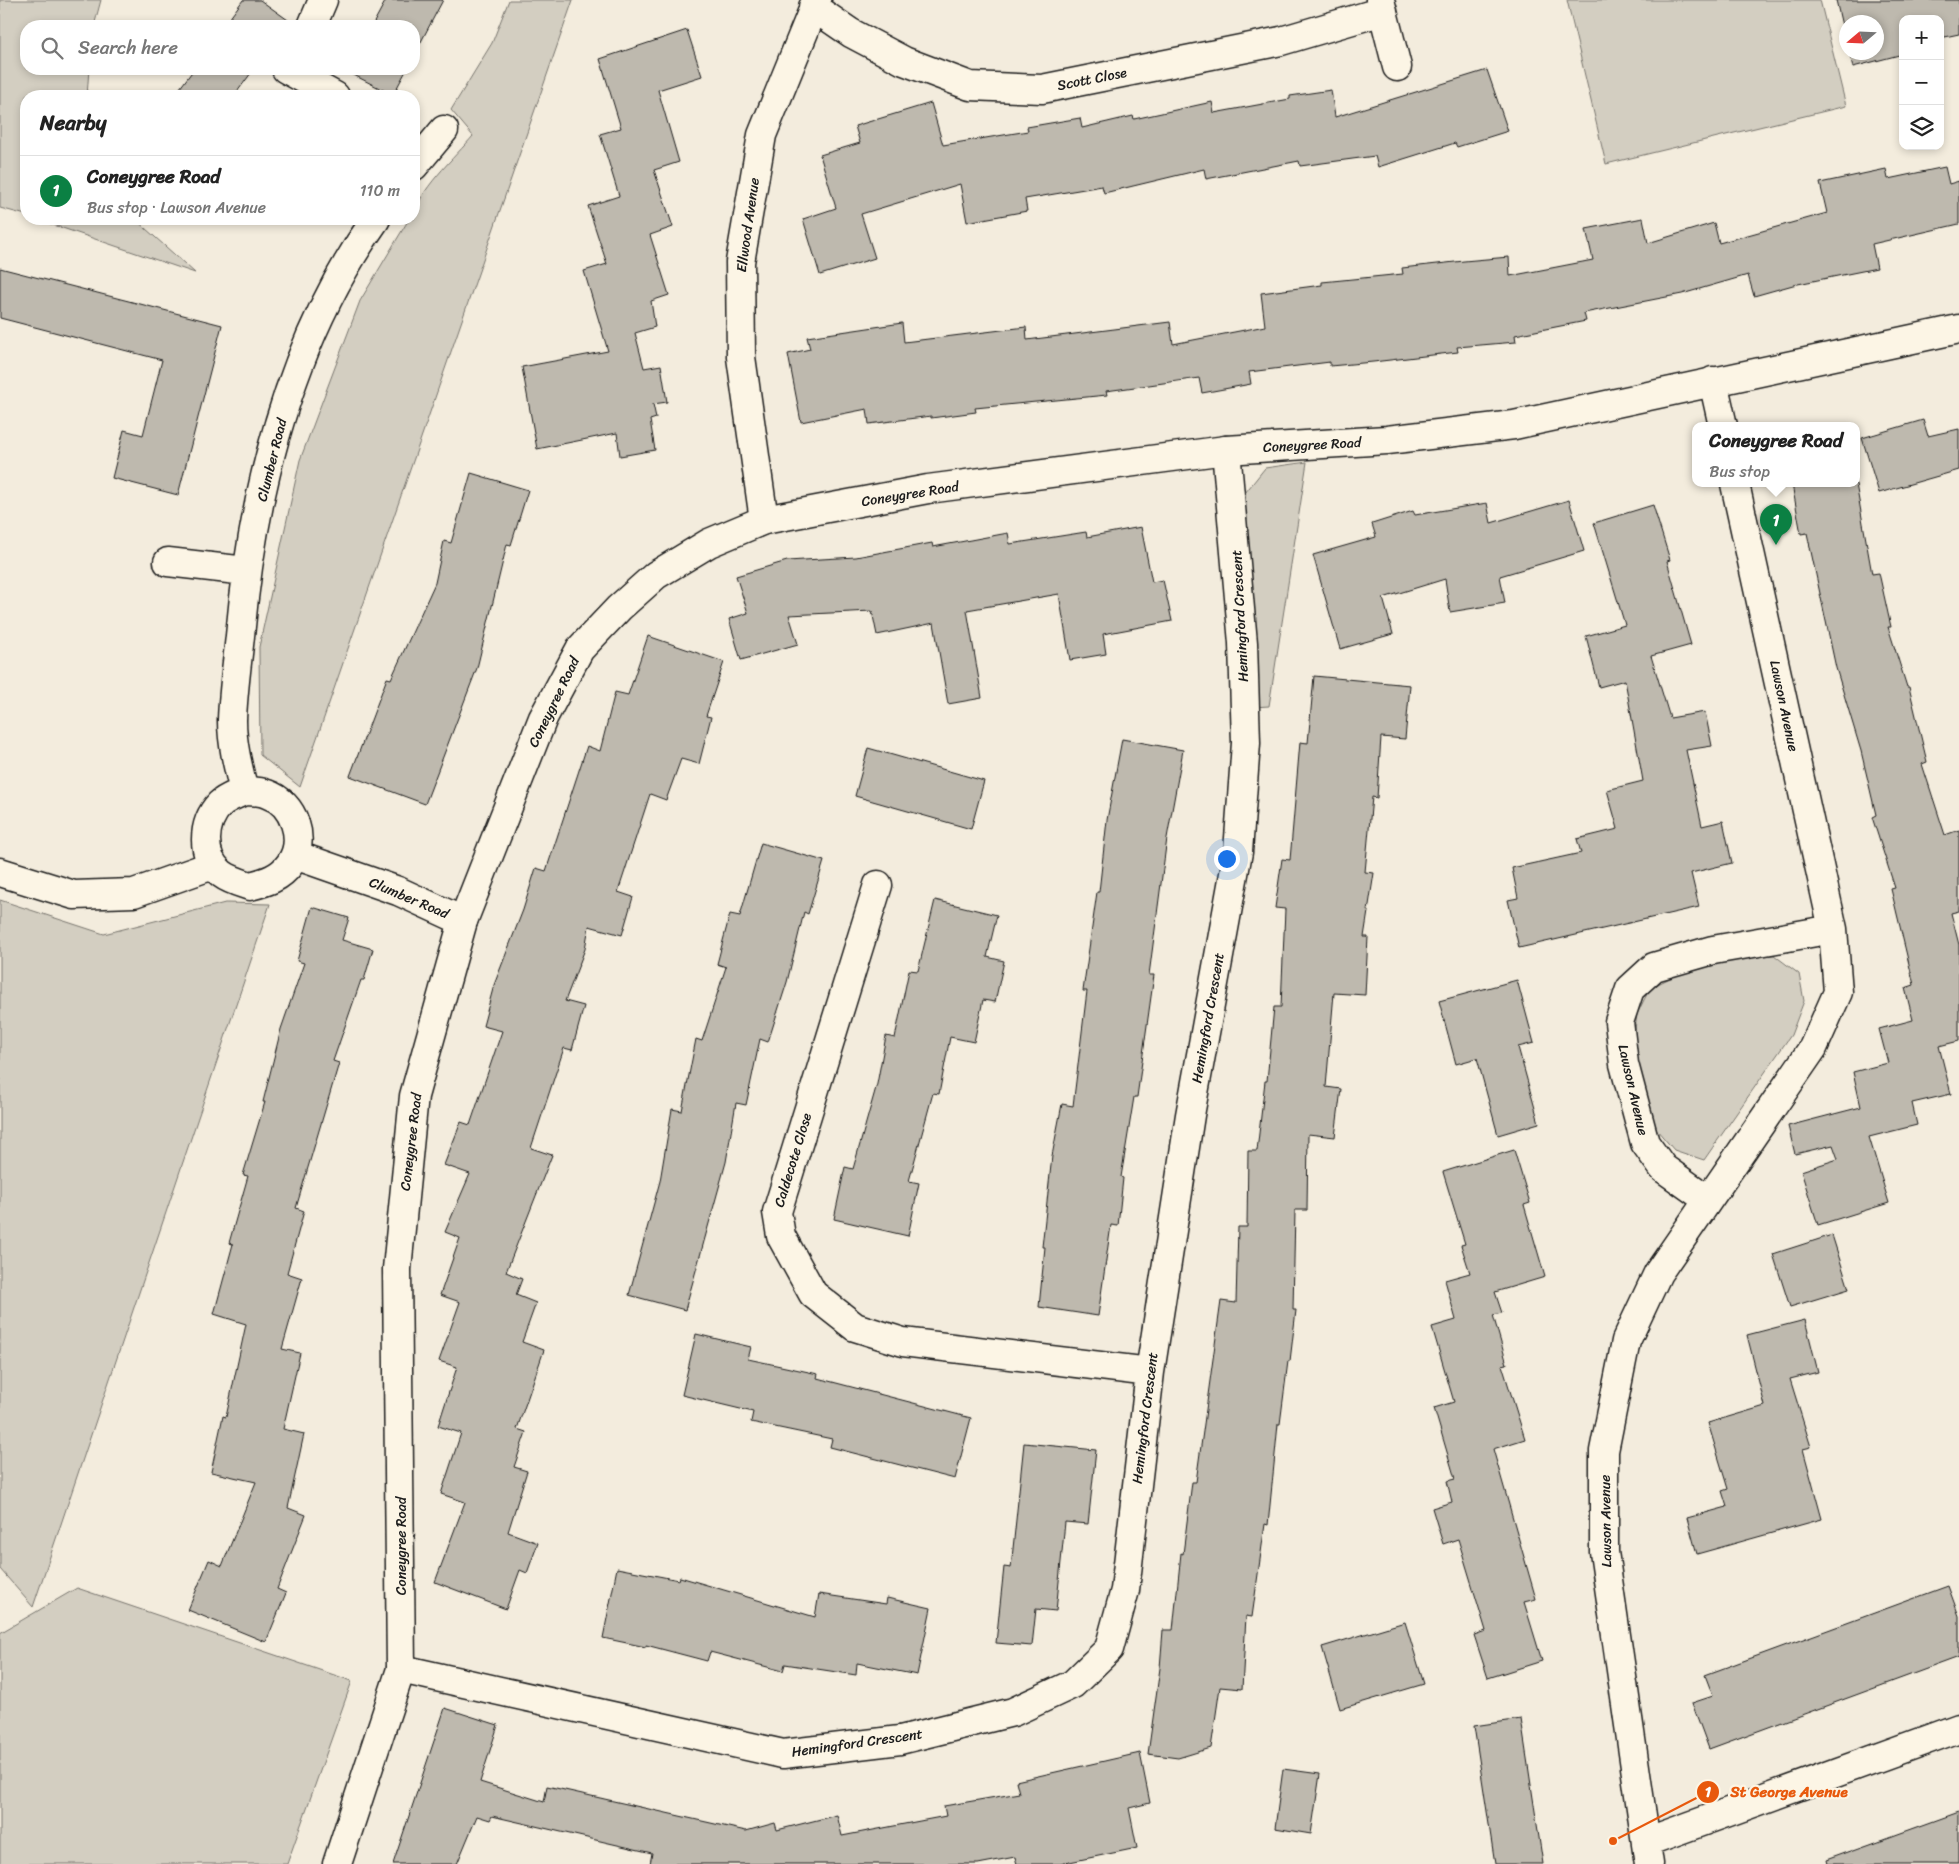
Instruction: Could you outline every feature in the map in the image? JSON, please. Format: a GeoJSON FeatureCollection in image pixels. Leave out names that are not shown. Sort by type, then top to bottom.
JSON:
{"type":"FeatureCollection","features":[{"type":"Feature","properties":{"kind":"street"},"geometry":{"type":"LineString","coordinates":[[315,20],[323,0]]}},
{"type":"Feature","properties":{"kind":"street","name":"Scott Close"},"geometry":{"type":"LineString","coordinates":[[815,3],[851,33],[904,61],[970,86],[1042,88],[1281,41],[1382,6],[1396,67]]}},
{"type":"Feature","properties":{"kind":"street","name":"Ellwood Avenue"},"geometry":{"type":"LineString","coordinates":[[764,520],[741,357],[740,262],[762,135],[815,3]]}},
{"type":"Feature","properties":{"kind":"street"},"geometry":{"type":"LineString","coordinates":[[299,75],[325,90]]}},
{"type":"Feature","properties":{"kind":"street"},"geometry":{"type":"LineString","coordinates":[[420,153],[444,130]]}},
{"type":"Feature","properties":{"kind":"street","name":"Clumber Road"},"geometry":{"type":"LineString","coordinates":[[244,790],[235,756],[232,721],[246,571],[275,437],[304,349],[332,292],[372,225]]}},
{"type":"Feature","properties":{"kind":"street","name":"Coneygree Road"},"geometry":{"type":"LineString","coordinates":[[337,1864],[401,1669],[397,1269],[414,1096],[463,921],[543,718],[580,650],[619,608],[656,575],[709,543],[764,520],[928,489],[1226,450],[1387,440],[1514,426],[1713,381],[1959,329]]}},
{"type":"Feature","properties":{"kind":"street"},"geometry":{"type":"LineString","coordinates":[[1713,381],[1722,422]]}},
{"type":"Feature","properties":{"kind":"street","name":"Hemingford Crescent"},"geometry":{"type":"LineString","coordinates":[[401,1669],[783,1754],[900,1740],[1013,1712],[1073,1684],[1109,1649],[1124,1590],[1150,1372],[1190,1115],[1238,852],[1246,743],[1243,643],[1226,450]]}},
{"type":"Feature","properties":{"kind":"street","name":"Lawson Avenue"},"geometry":{"type":"LineString","coordinates":[[1648,1853],[1604,1552],[1604,1452],[1626,1341],[1658,1273],[1813,1048],[1838,992],[1833,929],[1736,487]]}},
{"type":"Feature","properties":{"kind":"street"},"geometry":{"type":"LineString","coordinates":[[168,562],[246,571]]}},
{"type":"Feature","properties":{"kind":"street"},"geometry":{"type":"LineString","coordinates":[[244,790],[267,794],[280,801],[291,813],[296,823],[297,847],[290,865],[278,876],[250,886],[221,874],[213,865],[207,850],[205,834],[208,822],[220,803],[244,790]]}},
{"type":"Feature","properties":{"kind":"street","name":"Clumber Road"},"geometry":{"type":"LineString","coordinates":[[295,855],[398,891],[463,921]]}},
{"type":"Feature","properties":{"kind":"street"},"geometry":{"type":"LineString","coordinates":[[0,872],[74,895],[134,893],[213,865]]}},
{"type":"Feature","properties":{"kind":"street","name":"Caldecote Close"},"geometry":{"type":"LineString","coordinates":[[878,885],[777,1212],[781,1236],[814,1294],[855,1327],[904,1342],[1150,1372]]}},
{"type":"Feature","properties":{"kind":"street","name":"Lawson Avenue"},"geometry":{"type":"LineString","coordinates":[[1708,1200],[1663,1168],[1644,1144],[1624,1064],[1619,1022],[1630,989],[1654,967],[1714,950],[1833,929]]}},
{"type":"Feature","properties":{"kind":"street"},"geometry":{"type":"LineString","coordinates":[[1648,1853],[1959,1728]]}},
{"type":"Feature","properties":{"kind":"shaded area"},"geometry":{"type":"Polygon","coordinates":[[[0,0],[101,0],[96,20],[20,20],[20,75],[89,75],[87,90],[20,90],[20,213],[0,208],[0,0]]]}},
{"type":"Feature","properties":{"kind":"shaded area"},"geometry":{"type":"Polygon","coordinates":[[[509,0],[573,0],[300,787],[260,755],[259,647],[300,460],[360,301],[405,225],[420,225],[420,200],[428,187],[473,136],[451,110],[492,43],[509,0]]]}},
{"type":"Feature","properties":{"kind":"shaded area"},"geometry":{"type":"Polygon","coordinates":[[[1567,0],[1820,0],[1846,106],[1606,164],[1567,0]]]}},
{"type":"Feature","properties":{"kind":"shaded area"},"geometry":{"type":"Polygon","coordinates":[[[54,225],[142,225],[195,273],[54,225]]]}},
{"type":"Feature","properties":{"kind":"shaded area"},"geometry":{"type":"Polygon","coordinates":[[[1307,462],[1269,706],[1254,707],[1241,498],[1265,468],[1307,462]]]}},
{"type":"Feature","properties":{"kind":"shaded area"},"geometry":{"type":"Polygon","coordinates":[[[0,900],[104,934],[225,903],[270,904],[33,1607],[0,1569],[0,900]]]}},
{"type":"Feature","properties":{"kind":"shaded area"},"geometry":{"type":"Polygon","coordinates":[[[1774,955],[1799,974],[1804,1001],[1791,1035],[1704,1160],[1674,1150],[1657,1130],[1642,1102],[1632,1053],[1637,1014],[1650,988],[1682,972],[1737,957],[1774,955]]]}},
{"type":"Feature","properties":{"kind":"shaded area"},"geometry":{"type":"Polygon","coordinates":[[[77,1588],[352,1681],[287,1864],[0,1864],[0,1633],[77,1588]]]}},
{"type":"Feature","properties":{"kind":"building"},"geometry":{"type":"Polygon","coordinates":[[[243,0],[260,0],[288,20],[228,20],[243,0]]]}},
{"type":"Feature","properties":{"kind":"building"},"geometry":{"type":"Polygon","coordinates":[[[386,0],[443,0],[420,44],[420,20],[375,20],[386,0]]]}},
{"type":"Feature","properties":{"kind":"building"},"geometry":{"type":"Polygon","coordinates":[[[1836,0],[1959,0],[1959,34],[1944,37],[1944,15],[1899,15],[1899,55],[1884,59],[1884,15],[1839,15],[1836,0]]]}},
{"type":"Feature","properties":{"kind":"building"},"geometry":{"type":"Polygon","coordinates":[[[687,30],[702,76],[658,90],[679,162],[654,170],[673,227],[650,235],[669,295],[651,301],[655,327],[635,333],[644,368],[661,365],[667,402],[653,404],[656,418],[650,420],[655,450],[620,456],[617,433],[537,449],[522,367],[608,351],[584,271],[607,264],[588,206],[619,196],[600,134],[621,128],[600,59],[687,30]]]}},
{"type":"Feature","properties":{"kind":"building"},"geometry":{"type":"Polygon","coordinates":[[[1851,60],[1880,60],[1853,67],[1851,60]]]}},
{"type":"Feature","properties":{"kind":"building"},"geometry":{"type":"Polygon","coordinates":[[[1487,70],[1508,131],[1457,147],[1455,143],[1378,167],[1375,156],[1300,166],[1299,161],[1206,179],[1204,169],[1104,193],[1102,186],[1025,199],[1027,211],[967,222],[960,184],[861,214],[875,258],[820,275],[803,219],[836,208],[820,155],[860,143],[855,126],[931,103],[943,145],[1028,131],[1027,127],[1080,118],[1082,128],[1133,116],[1134,119],[1212,102],[1214,113],[1290,99],[1290,96],[1331,90],[1335,117],[1487,70]]]}},
{"type":"Feature","properties":{"kind":"building"},"geometry":{"type":"Polygon","coordinates":[[[190,75],[250,75],[238,90],[178,90],[190,75]]]}},
{"type":"Feature","properties":{"kind":"building"},"geometry":{"type":"Polygon","coordinates":[[[354,75],[404,75],[396,90],[383,90],[354,75]]]}},
{"type":"Feature","properties":{"kind":"building"},"geometry":{"type":"Polygon","coordinates":[[[1945,167],[1949,184],[1959,181],[1959,224],[1872,244],[1877,268],[1793,285],[1754,296],[1748,275],[1682,294],[1584,313],[1586,321],[1515,335],[1516,342],[1457,347],[1458,352],[1373,362],[1330,366],[1330,362],[1249,372],[1251,384],[1202,393],[1199,378],[1106,391],[1107,395],[975,408],[976,412],[931,418],[931,416],[869,424],[867,409],[801,422],[788,354],[810,349],[807,337],[902,323],[904,342],[1026,327],[1027,340],[1170,322],[1173,344],[1265,326],[1261,293],[1322,285],[1322,282],[1403,274],[1402,268],[1464,261],[1509,257],[1510,276],[1593,260],[1586,229],[1643,218],[1648,243],[1714,223],[1719,243],[1827,213],[1820,183],[1886,169],[1888,179],[1945,167]]]}},
{"type":"Feature","properties":{"kind":"building"},"geometry":{"type":"Polygon","coordinates":[[[0,268],[222,325],[178,495],[112,478],[124,430],[143,435],[162,360],[0,318],[0,268]]]}},
{"type":"Feature","properties":{"kind":"building"},"geometry":{"type":"Polygon","coordinates":[[[1923,420],[1928,436],[1959,429],[1959,470],[1879,493],[1862,438],[1923,420]]]}},
{"type":"Feature","properties":{"kind":"building"},"geometry":{"type":"Polygon","coordinates":[[[471,473],[528,490],[511,545],[507,544],[477,668],[425,804],[350,776],[387,678],[391,679],[435,583],[444,541],[451,543],[471,473]]]}},
{"type":"Feature","properties":{"kind":"building"},"geometry":{"type":"Polygon","coordinates":[[[1793,487],[1857,487],[1872,574],[1879,573],[1891,627],[1888,627],[1907,687],[1909,687],[1927,762],[1922,764],[1945,835],[1959,830],[1959,911],[1951,913],[1959,945],[1959,1041],[1939,1046],[1951,1094],[1912,1103],[1917,1125],[1869,1137],[1889,1203],[1818,1225],[1801,1171],[1838,1159],[1833,1145],[1795,1154],[1788,1126],[1861,1107],[1853,1072],[1888,1063],[1879,1029],[1913,1020],[1905,988],[1914,985],[1891,889],[1895,888],[1872,817],[1876,815],[1861,751],[1836,668],[1807,533],[1801,534],[1793,487]]]}},
{"type":"Feature","properties":{"kind":"building"},"geometry":{"type":"Polygon","coordinates":[[[1569,500],[1584,551],[1500,576],[1505,603],[1450,612],[1445,579],[1383,598],[1393,634],[1340,649],[1313,555],[1376,537],[1372,524],[1413,511],[1415,515],[1487,503],[1491,523],[1569,500]]]}},
{"type":"Feature","properties":{"kind":"building"},"geometry":{"type":"Polygon","coordinates":[[[1653,505],[1670,560],[1667,561],[1691,645],[1651,656],[1670,718],[1705,712],[1712,746],[1686,750],[1702,826],[1723,821],[1732,863],[1691,873],[1699,907],[1519,948],[1508,900],[1518,898],[1512,868],[1581,853],[1577,839],[1618,829],[1607,790],[1643,781],[1625,680],[1599,687],[1586,636],[1625,625],[1594,523],[1653,505]]]}},
{"type":"Feature","properties":{"kind":"building"},"geometry":{"type":"Polygon","coordinates":[[[1141,527],[1152,582],[1163,580],[1172,621],[1103,634],[1106,654],[1070,660],[1059,594],[967,610],[982,698],[948,704],[934,623],[877,635],[872,611],[789,615],[798,644],[741,660],[729,619],[748,613],[736,576],[787,561],[856,557],[932,543],[933,547],[1008,533],[1010,544],[1086,532],[1087,537],[1141,527]]]}},
{"type":"Feature","properties":{"kind":"building"},"geometry":{"type":"Polygon","coordinates":[[[648,636],[724,662],[706,716],[711,717],[699,764],[681,759],[666,800],[650,794],[618,892],[633,897],[622,935],[589,926],[585,949],[565,1001],[584,1006],[572,1050],[564,1048],[531,1148],[552,1155],[506,1272],[522,1279],[516,1295],[536,1303],[522,1342],[544,1350],[517,1429],[526,1432],[514,1467],[527,1471],[508,1532],[538,1543],[527,1573],[520,1570],[506,1609],[435,1582],[465,1502],[441,1494],[461,1433],[438,1426],[457,1367],[439,1361],[460,1302],[440,1295],[460,1238],[445,1232],[470,1174],[444,1165],[461,1122],[470,1125],[502,1031],[483,1026],[494,985],[523,910],[536,868],[546,871],[587,746],[600,751],[615,692],[628,695],[648,636]]]}},
{"type":"Feature","properties":{"kind":"building"},"geometry":{"type":"Polygon","coordinates":[[[1314,676],[1410,685],[1405,739],[1381,737],[1377,798],[1372,797],[1365,872],[1374,873],[1364,937],[1368,937],[1365,995],[1334,993],[1326,1087],[1341,1089],[1335,1137],[1308,1134],[1307,1210],[1295,1210],[1293,1310],[1296,1310],[1290,1361],[1288,1361],[1280,1424],[1278,1424],[1268,1525],[1265,1524],[1252,1617],[1246,1616],[1242,1689],[1220,1687],[1211,1748],[1178,1758],[1148,1754],[1160,1668],[1163,1630],[1173,1630],[1181,1553],[1183,1554],[1192,1482],[1196,1482],[1221,1301],[1236,1303],[1238,1227],[1247,1227],[1248,1151],[1257,1151],[1265,1081],[1267,1081],[1274,1007],[1281,1007],[1285,909],[1275,908],[1282,859],[1290,860],[1300,742],[1308,743],[1314,676]]]}},
{"type":"Feature","properties":{"kind":"building"},"geometry":{"type":"Polygon","coordinates":[[[1122,739],[1183,750],[1167,838],[1149,975],[1154,975],[1137,1097],[1134,1097],[1121,1177],[1123,1178],[1118,1226],[1111,1225],[1098,1316],[1039,1307],[1045,1247],[1042,1247],[1052,1156],[1062,1104],[1073,1106],[1087,991],[1083,991],[1097,892],[1099,892],[1107,820],[1122,739]]]}},
{"type":"Feature","properties":{"kind":"building"},"geometry":{"type":"Polygon","coordinates":[[[868,748],[984,781],[971,829],[855,796],[868,748]]]}},
{"type":"Feature","properties":{"kind":"building"},"geometry":{"type":"Polygon","coordinates":[[[761,843],[824,861],[808,914],[804,912],[787,982],[768,1042],[760,1039],[746,1105],[736,1103],[726,1162],[685,1310],[629,1295],[660,1181],[672,1109],[682,1111],[696,1039],[702,1041],[726,967],[717,964],[730,914],[740,916],[761,843]]]}},
{"type":"Feature","properties":{"kind":"building"},"geometry":{"type":"Polygon","coordinates":[[[935,900],[997,915],[987,957],[1004,961],[995,1002],[983,1000],[974,1042],[950,1037],[939,1094],[933,1093],[909,1181],[919,1183],[908,1236],[834,1219],[845,1167],[853,1169],[877,1084],[886,1036],[895,1038],[909,970],[918,971],[935,900]]]}},
{"type":"Feature","properties":{"kind":"building"},"geometry":{"type":"Polygon","coordinates":[[[312,907],[349,918],[342,940],[373,949],[364,980],[361,980],[333,1061],[339,1063],[296,1208],[304,1211],[287,1273],[302,1278],[282,1349],[300,1353],[283,1429],[304,1434],[288,1508],[306,1515],[277,1589],[286,1593],[266,1642],[188,1610],[209,1560],[222,1566],[256,1482],[211,1472],[223,1416],[226,1417],[246,1324],[214,1314],[233,1244],[229,1243],[248,1176],[243,1175],[265,1102],[263,1102],[281,1029],[304,963],[297,961],[312,907]]]}},
{"type":"Feature","properties":{"kind":"building"},"geometry":{"type":"Polygon","coordinates":[[[1517,980],[1534,1043],[1518,1047],[1539,1123],[1498,1135],[1477,1058],[1456,1064],[1439,1001],[1517,980]]]}},
{"type":"Feature","properties":{"kind":"building"},"geometry":{"type":"Polygon","coordinates":[[[1514,1150],[1530,1203],[1524,1205],[1545,1277],[1495,1292],[1502,1313],[1493,1315],[1507,1364],[1502,1365],[1525,1439],[1493,1449],[1536,1599],[1524,1602],[1542,1661],[1488,1678],[1474,1635],[1486,1631],[1458,1539],[1443,1544],[1432,1508],[1452,1502],[1447,1481],[1455,1479],[1434,1408],[1454,1402],[1432,1327],[1456,1320],[1445,1280],[1470,1273],[1461,1245],[1465,1244],[1443,1172],[1514,1150]]]}},
{"type":"Feature","properties":{"kind":"building"},"geometry":{"type":"Polygon","coordinates":[[[1832,1235],[1849,1289],[1790,1307],[1773,1254],[1832,1235]]]}},
{"type":"Feature","properties":{"kind":"building"},"geometry":{"type":"Polygon","coordinates":[[[1805,1320],[1818,1372],[1790,1379],[1811,1447],[1803,1449],[1822,1519],[1697,1554],[1687,1518],[1727,1507],[1722,1491],[1728,1489],[1708,1423],[1765,1406],[1747,1335],[1805,1320]]]}},
{"type":"Feature","properties":{"kind":"building"},"geometry":{"type":"Polygon","coordinates":[[[696,1334],[751,1347],[748,1359],[818,1374],[817,1378],[971,1418],[955,1479],[830,1447],[832,1439],[751,1422],[753,1412],[682,1395],[696,1334]]]}},
{"type":"Feature","properties":{"kind":"building"},"geometry":{"type":"Polygon","coordinates":[[[1024,1443],[1096,1450],[1088,1524],[1065,1522],[1056,1611],[1036,1609],[1032,1646],[996,1643],[1004,1567],[1011,1568],[1024,1443]]]}},
{"type":"Feature","properties":{"kind":"building"},"geometry":{"type":"Polygon","coordinates":[[[617,1568],[679,1580],[680,1577],[815,1617],[819,1594],[886,1604],[887,1598],[931,1608],[917,1675],[857,1663],[856,1675],[785,1664],[783,1671],[710,1652],[707,1661],[646,1645],[646,1647],[603,1638],[617,1568]]]}},
{"type":"Feature","properties":{"kind":"building"},"geometry":{"type":"Polygon","coordinates":[[[1948,1586],[1959,1616],[1959,1657],[1709,1749],[1692,1703],[1713,1696],[1705,1675],[1948,1586]]]}},
{"type":"Feature","properties":{"kind":"building"},"geometry":{"type":"Polygon","coordinates":[[[1405,1622],[1424,1684],[1340,1709],[1322,1647],[1405,1622]]]}},
{"type":"Feature","properties":{"kind":"building"},"geometry":{"type":"Polygon","coordinates":[[[445,1708],[498,1725],[480,1782],[544,1802],[547,1786],[746,1831],[775,1823],[777,1830],[837,1815],[842,1836],[946,1816],[944,1806],[1019,1793],[1016,1781],[1140,1753],[1150,1803],[1129,1808],[1137,1848],[1060,1864],[1017,1864],[1015,1857],[978,1864],[650,1864],[652,1853],[492,1816],[490,1820],[477,1816],[457,1864],[393,1864],[445,1708]]]}},
{"type":"Feature","properties":{"kind":"building"},"geometry":{"type":"Polygon","coordinates":[[[1521,1719],[1543,1864],[1495,1864],[1474,1726],[1521,1719]]]}},
{"type":"Feature","properties":{"kind":"building"},"geometry":{"type":"Polygon","coordinates":[[[1283,1769],[1320,1774],[1311,1834],[1275,1828],[1283,1769]]]}},
{"type":"Feature","properties":{"kind":"building"},"geometry":{"type":"Polygon","coordinates":[[[1959,1812],[1959,1864],[1827,1864],[1826,1860],[1959,1812]]]}},
{"type":"Feature","properties":{"kind":"place","name":"Coneygree Road"},"geometry":{"type":"Point","coordinates":[1776,545]}},
{"type":"Feature","properties":{"kind":"place","name":"St George Avenue"},"geometry":{"type":"Point","coordinates":[1613,1841]}}]}
